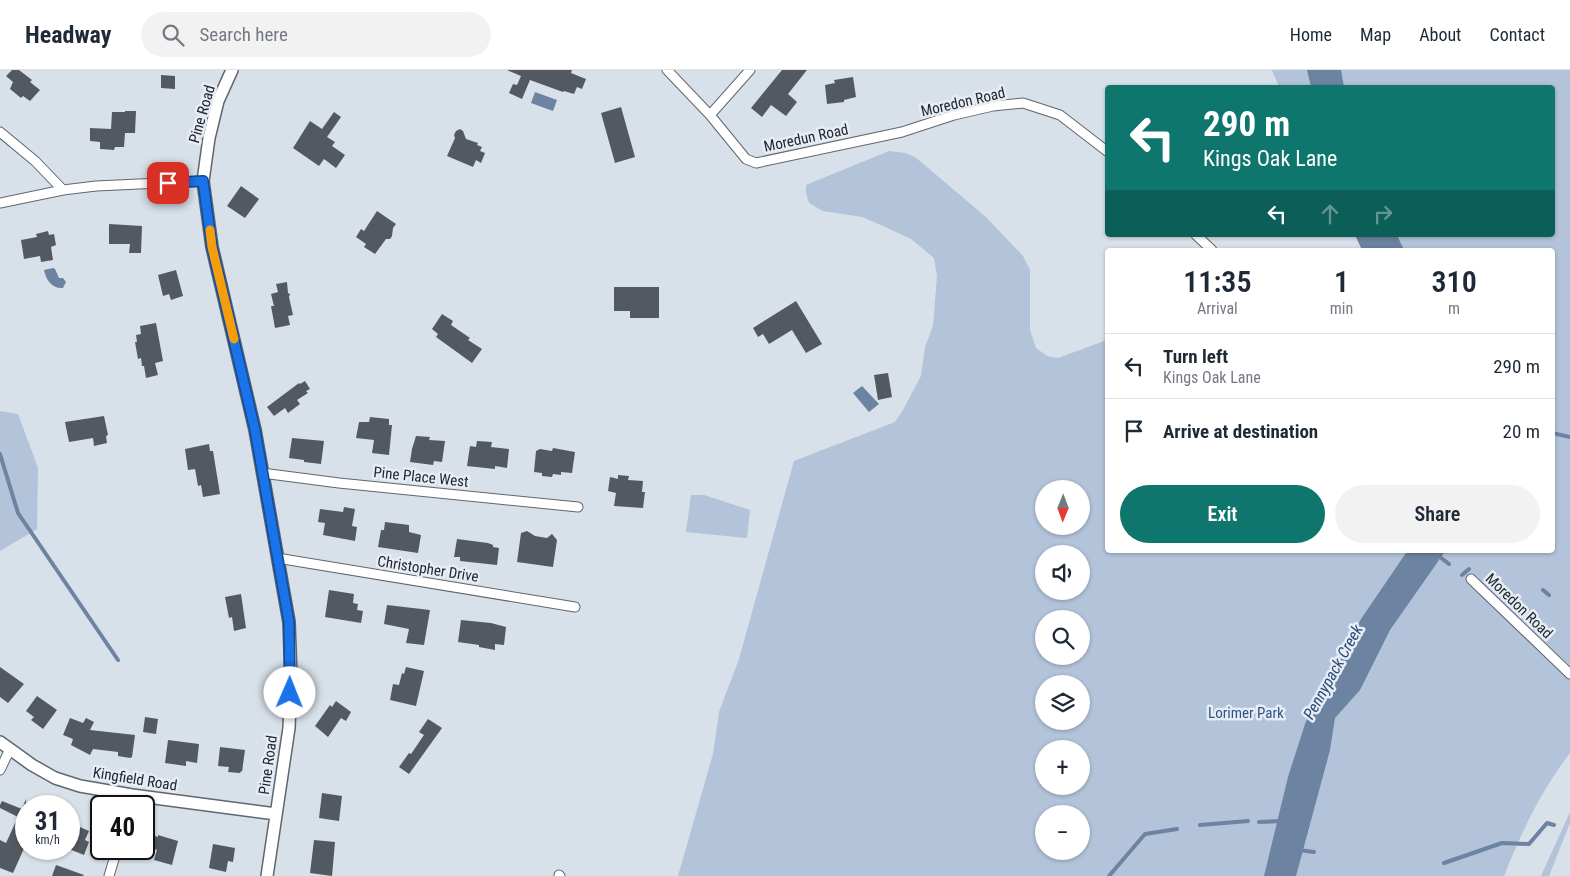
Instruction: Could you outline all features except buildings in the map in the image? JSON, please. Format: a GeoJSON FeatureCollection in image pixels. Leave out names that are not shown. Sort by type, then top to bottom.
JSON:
{"type":"FeatureCollection","features":[{"type":"Feature","properties":{"kind":"street","name":"Pine Road"},"geometry":{"type":"LineString","coordinates":[[232,70],[218,102],[213,120],[203,181],[212,247],[248,401],[289,622],[291,676],[289,728],[267,876]]}},
{"type":"Feature","properties":{"kind":"street","name":"Moredun Road"},"geometry":{"type":"LineString","coordinates":[[667,70],[710,116],[746,159],[756,163],[902,132]]}},
{"type":"Feature","properties":{"kind":"street"},"geometry":{"type":"LineString","coordinates":[[710,116],[750,70]]}},
{"type":"Feature","properties":{"kind":"street","name":"Moredon Road"},"geometry":{"type":"LineString","coordinates":[[902,132],[986,108],[1023,104],[1060,115],[1105,150]]}},
{"type":"Feature","properties":{"kind":"street"},"geometry":{"type":"LineString","coordinates":[[0,132],[35,161],[63,190]]}},
{"type":"Feature","properties":{"kind":"street"},"geometry":{"type":"LineString","coordinates":[[0,203],[63,190],[96,186],[203,181]]}},
{"type":"Feature","properties":{"kind":"street"},"geometry":{"type":"LineString","coordinates":[[1198,237],[1210,248]]}},
{"type":"Feature","properties":{"kind":"street","name":"Pine Place West"},"geometry":{"type":"LineString","coordinates":[[262,473],[339,483],[578,507]]}},
{"type":"Feature","properties":{"kind":"street","name":"Christopher Drive"},"geometry":{"type":"LineString","coordinates":[[278,558],[575,607]]}},
{"type":"Feature","properties":{"kind":"street","name":"Moredon Road"},"geometry":{"type":"LineString","coordinates":[[1470,579],[1570,674]]}},
{"type":"Feature","properties":{"kind":"street","name":"Kingfield Road"},"geometry":{"type":"LineString","coordinates":[[0,742],[55,778],[80,786],[132,795]]}},
{"type":"Feature","properties":{"kind":"street"},"geometry":{"type":"LineString","coordinates":[[0,770],[10,749]]}},
{"type":"Feature","properties":{"kind":"street","name":"Kingfield Road"},"geometry":{"type":"LineString","coordinates":[[155,798],[276,814]]}},
{"type":"Feature","properties":{"kind":"street"},"geometry":{"type":"LineString","coordinates":[[109,876],[114,860]]}},
{"type":"Feature","properties":{"kind":"green space","name":"Lorimer Park"},"geometry":{"type":"Polygon","coordinates":[[[1272,70],[1570,70],[1570,753],[1550,781],[1533,812],[1504,876],[678,876],[713,754],[719,712],[739,659],[794,461],[895,422],[921,376],[925,347],[933,326],[937,276],[934,258],[911,239],[862,217],[823,211],[809,203],[806,185],[889,151],[905,153],[915,157],[986,217],[1023,256],[1030,270],[1030,330],[1036,348],[1047,356],[1058,358],[1105,341],[1105,553],[1555,553],[1555,248],[1363,248],[1357,237],[1555,237],[1555,85],[1278,85],[1272,70]]]}},
{"type":"Feature","properties":{"kind":"green space"},"geometry":{"type":"Polygon","coordinates":[[[0,411],[18,414],[38,468],[37,529],[0,551],[0,411]]]}},
{"type":"Feature","properties":{"kind":"green space"},"geometry":{"type":"Polygon","coordinates":[[[691,495],[704,495],[750,510],[747,538],[686,532],[691,495]]]}},
{"type":"Feature","properties":{"kind":"green space"},"geometry":{"type":"Polygon","coordinates":[[[1570,812],[1570,823],[1549,876],[1541,876],[1570,812]]]}},
{"type":"Feature","properties":{"kind":"shaded area"},"geometry":{"type":"Polygon","coordinates":[[[1307,70],[1341,70],[1344,85],[1311,85],[1307,70]]]}},
{"type":"Feature","properties":{"kind":"shaded area"},"geometry":{"type":"Polygon","coordinates":[[[535,92],[557,100],[553,111],[531,103],[535,92]]]}},
{"type":"Feature","properties":{"kind":"shaded area"},"geometry":{"type":"Polygon","coordinates":[[[1356,237],[1398,237],[1403,248],[1361,248],[1356,237]]]}},
{"type":"Feature","properties":{"kind":"shaded area"},"geometry":{"type":"Polygon","coordinates":[[[53,268],[59,278],[63,278],[66,282],[63,288],[56,287],[46,277],[44,270],[53,268]]]}},
{"type":"Feature","properties":{"kind":"shaded area"},"geometry":{"type":"Polygon","coordinates":[[[862,386],[879,404],[869,412],[853,393],[862,386]]]}},
{"type":"Feature","properties":{"kind":"shaded area"},"geometry":{"type":"Polygon","coordinates":[[[1406,553],[1444,553],[1390,630],[1360,690],[1335,718],[1330,750],[1296,876],[1264,876],[1288,777],[1305,724],[1314,703],[1330,681],[1361,619],[1406,553]]]}},
{"type":"Feature","properties":{"kind":"waterway"},"geometry":{"type":"LineString","coordinates":[[1555,434],[1570,437]]}},
{"type":"Feature","properties":{"kind":"waterway"},"geometry":{"type":"LineString","coordinates":[[0,454],[18,513],[118,660]]}},
{"type":"Feature","properties":{"kind":"waterway"},"geometry":{"type":"LineString","coordinates":[[1435,553],[1449,564]]}},
{"type":"Feature","properties":{"kind":"waterway"},"geometry":{"type":"LineString","coordinates":[[1462,575],[1469,569]]}},
{"type":"Feature","properties":{"kind":"waterway"},"geometry":{"type":"LineString","coordinates":[[1543,590],[1549,595]]}},
{"type":"Feature","properties":{"kind":"waterway"},"geometry":{"type":"LineString","coordinates":[[1200,825],[1248,821]]}},
{"type":"Feature","properties":{"kind":"waterway"},"geometry":{"type":"LineString","coordinates":[[1259,822],[1280,821]]}},
{"type":"Feature","properties":{"kind":"waterway"},"geometry":{"type":"LineString","coordinates":[[1444,863],[1502,843],[1529,844],[1547,823],[1554,825]]}},
{"type":"Feature","properties":{"kind":"waterway"},"geometry":{"type":"LineString","coordinates":[[1109,876],[1145,834],[1177,829]]}},
{"type":"Feature","properties":{"kind":"waterway"},"geometry":{"type":"LineString","coordinates":[[1299,850],[1314,852]]}},
{"type":"Feature","properties":{"kind":"slow traffic"},"geometry":{"type":"LineString","coordinates":[[210,230],[212,247],[234,339]]}},
{"type":"Feature","properties":{"kind":"route"},"geometry":{"type":"LineString","coordinates":[[168,183],[203,181],[212,247],[255,430],[289,622],[290,693]]}},
{"type":"Feature","properties":{"kind":"water label","name":"Pennypack Creek"},"geometry":{"type":"Point","coordinates":[1333,672]}}]}
